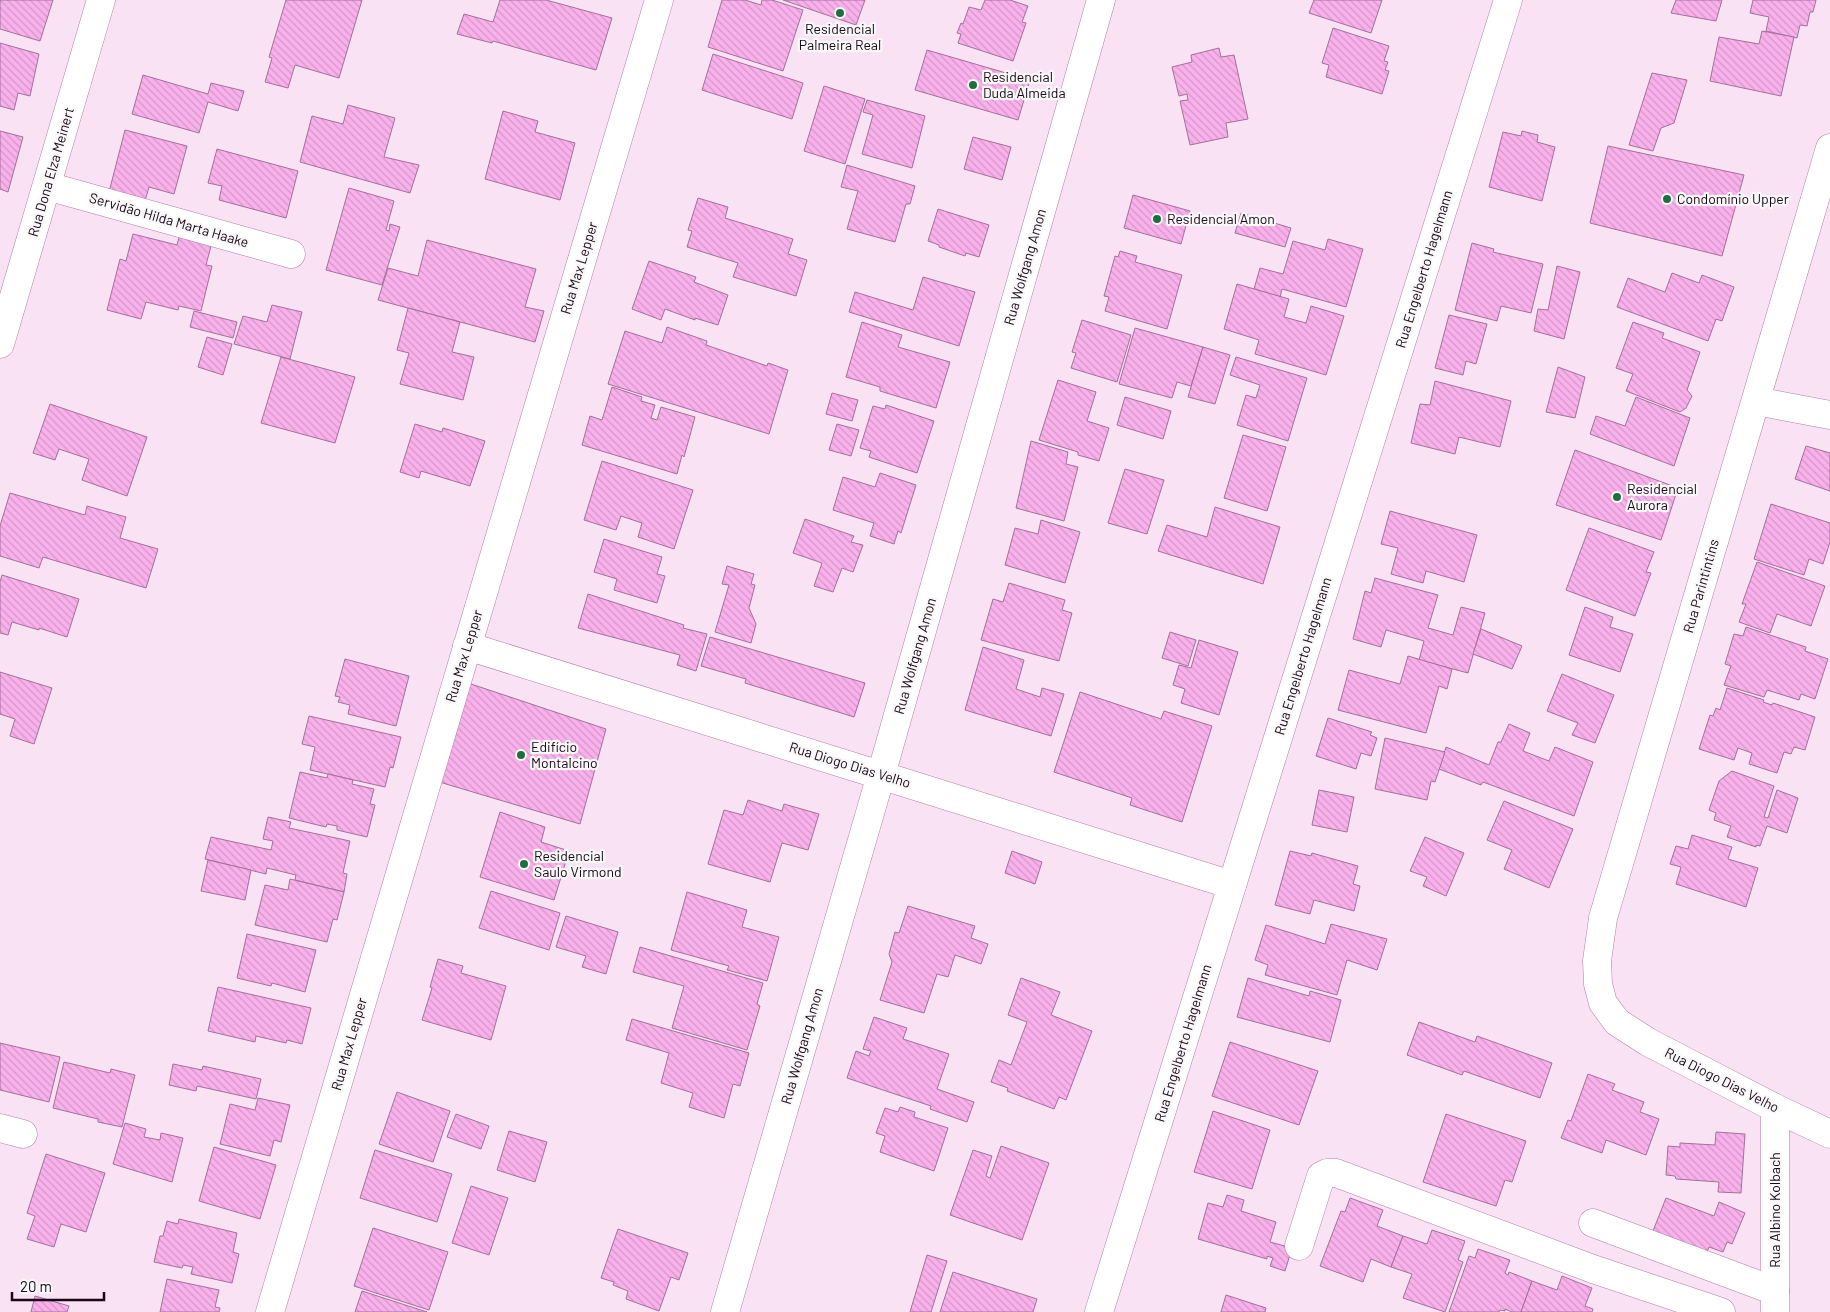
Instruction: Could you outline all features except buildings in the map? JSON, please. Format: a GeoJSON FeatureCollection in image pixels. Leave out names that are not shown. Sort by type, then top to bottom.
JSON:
{"type":"FeatureCollection","features":[{"type":"Feature","properties":{"kind":"street","name":"Rua Dona Elza Meinert"},"geometry":{"type":"LineString","coordinates":[[0,344],[101,0]]}},
{"type":"Feature","properties":{"kind":"street","name":"Rua Max Lepper"},"geometry":{"type":"LineString","coordinates":[[270,1312],[659,0]]}},
{"type":"Feature","properties":{"kind":"street","name":"Rua Wolfgang Amon"},"geometry":{"type":"LineString","coordinates":[[725,1312],[881,775],[1101,0]]}},
{"type":"Feature","properties":{"kind":"street","name":"Rua Engelberto Hagelmann"},"geometry":{"type":"LineString","coordinates":[[1099,1312],[1508,0]]}},
{"type":"Feature","properties":{"kind":"street","name":"Rua Parintintins"},"geometry":{"type":"LineString","coordinates":[[1618,1022],[1603,1003],[1598,984],[1597,961],[1603,918],[1830,148]]}},
{"type":"Feature","properties":{"kind":"street","name":"Servidão Hilda Marta Haake"},"geometry":{"type":"LineString","coordinates":[[47,186],[291,254]]}},
{"type":"Feature","properties":{"kind":"street"},"geometry":{"type":"LineString","coordinates":[[1756,401],[1830,415]]}},
{"type":"Feature","properties":{"kind":"street","name":"Rua Diogo Dias Velho"},"geometry":{"type":"LineString","coordinates":[[467,646],[1232,885]]}},
{"type":"Feature","properties":{"kind":"street","name":"Rua Diogo Dias Velho"},"geometry":{"type":"LineString","coordinates":[[1618,1022],[1648,1042],[1775,1108],[1830,1134]]}},
{"type":"Feature","properties":{"kind":"street","name":"Rua Albino Kolbach"},"geometry":{"type":"LineString","coordinates":[[1775,1108],[1775,1301]]}},
{"type":"Feature","properties":{"kind":"street"},"geometry":{"type":"LineString","coordinates":[[1298,1246],[1322,1176],[1327,1172],[1336,1173],[1594,1269],[1721,1312]]}},
{"type":"Feature","properties":{"kind":"street"},"geometry":{"type":"LineString","coordinates":[[1593,1223],[1775,1301]]}},
{"type":"Feature","properties":{"kind":"place","name":"Residencial Palmeira Real"},"geometry":{"type":"Point","coordinates":[840,13]}},
{"type":"Feature","properties":{"kind":"place","name":"Residencial Duda Almeida"},"geometry":{"type":"Point","coordinates":[973,85]}},
{"type":"Feature","properties":{"kind":"place","name":"Condomínio Upper"},"geometry":{"type":"Point","coordinates":[1667,199]}},
{"type":"Feature","properties":{"kind":"place","name":"Residencial Amon"},"geometry":{"type":"Point","coordinates":[1157,219]}},
{"type":"Feature","properties":{"kind":"place","name":"Residencial Aurora"},"geometry":{"type":"Point","coordinates":[1617,497]}},
{"type":"Feature","properties":{"kind":"place","name":"Edifício Montalcino"},"geometry":{"type":"Point","coordinates":[521,755]}},
{"type":"Feature","properties":{"kind":"place","name":"Residencial Saulo Virmond"},"geometry":{"type":"Point","coordinates":[524,864]}}]}
